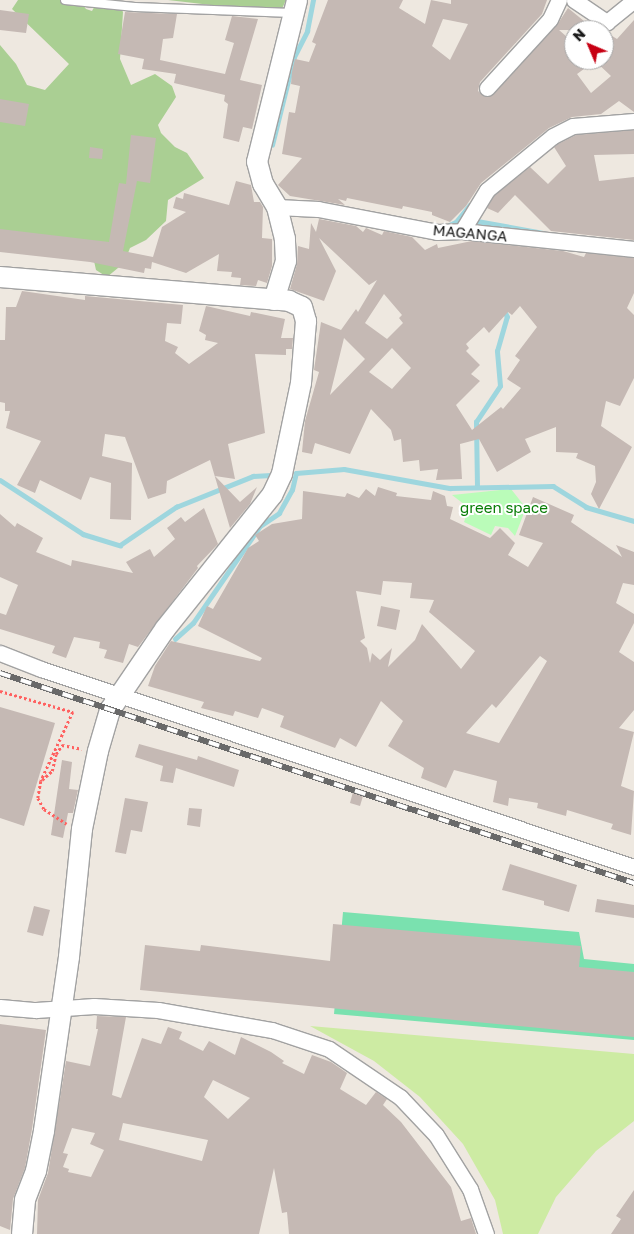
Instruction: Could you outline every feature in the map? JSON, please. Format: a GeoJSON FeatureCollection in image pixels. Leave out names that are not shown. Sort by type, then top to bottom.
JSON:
{"type":"FeatureCollection","features":[{"type":"Feature","properties":{"kind":"street"},"geometry":{"type":"LineString","coordinates":[[487,88],[550,19],[559,0]]}},
{"type":"Feature","properties":{"kind":"street"},"geometry":{"type":"LineString","coordinates":[[574,0],[607,22],[634,1]]}},
{"type":"Feature","properties":{"kind":"street"},"geometry":{"type":"LineString","coordinates":[[274,300],[286,261],[277,207],[263,184],[257,162],[296,7]]}},
{"type":"Feature","properties":{"kind":"street"},"geometry":{"type":"LineString","coordinates":[[462,231],[487,190],[553,136],[573,126],[634,121]]}},
{"type":"Feature","properties":{"kind":"street","name":"MAGANGA"},"geometry":{"type":"LineString","coordinates":[[277,207],[318,209],[437,232],[462,231],[634,249]]}},
{"type":"Feature","properties":{"kind":"street"},"geometry":{"type":"LineString","coordinates":[[0,277],[274,300],[298,304],[305,313],[306,322],[301,383],[282,474],[272,495],[247,530],[188,600],[118,695],[98,751],[82,828],[61,1009],[44,1131],[36,1171],[25,1200],[22,1234]]}},
{"type":"Feature","properties":{"kind":"street"},"geometry":{"type":"LineString","coordinates":[[0,653],[118,695],[634,867]]}},
{"type":"Feature","properties":{"kind":"street"},"geometry":{"type":"LineString","coordinates":[[0,1007],[61,1009],[114,1006],[225,1019],[272,1030],[329,1049],[400,1097],[436,1135],[470,1189],[486,1234]]}},
{"type":"Feature","properties":{"kind":"lane"},"geometry":{"type":"LineString","coordinates":[[65,0],[135,7],[296,7]]}},
{"type":"Feature","properties":{"kind":"path"},"geometry":{"type":"LineString","coordinates":[[0,692],[73,712],[41,781],[38,798],[44,809],[66,823],[82,828]]}},
{"type":"Feature","properties":{"kind":"path"},"geometry":{"type":"LineString","coordinates":[[41,781],[52,771],[56,754],[62,745],[98,751]]}},
{"type":"Feature","properties":{"kind":"green space"},"geometry":{"type":"Polygon","coordinates":[[[18,0],[79,0],[86,9],[92,11],[98,0],[116,0],[123,12],[120,59],[131,85],[155,74],[172,86],[176,97],[158,125],[161,133],[175,147],[187,153],[204,178],[168,200],[166,221],[146,240],[130,248],[124,263],[107,277],[96,270],[94,261],[0,230],[0,45],[16,64],[27,85],[45,90],[69,64],[12,9],[18,0]]]}},
{"type":"Feature","properties":{"kind":"green space"},"geometry":{"type":"Polygon","coordinates":[[[168,0],[286,0],[280,13],[168,0]]]}},
{"type":"Feature","properties":{"kind":"green space","name":"green space"},"geometry":{"type":"Polygon","coordinates":[[[511,489],[526,508],[515,536],[508,528],[495,526],[491,535],[464,522],[469,508],[452,495],[511,489]]]}},
{"type":"Feature","properties":{"kind":"green space"},"geometry":{"type":"Polygon","coordinates":[[[343,912],[579,932],[584,959],[634,964],[634,1040],[334,1014],[343,912]]]}},
{"type":"Feature","properties":{"kind":"green space"},"geometry":{"type":"Polygon","coordinates":[[[310,1026],[634,1054],[634,1121],[596,1151],[556,1197],[538,1234],[503,1234],[495,1200],[463,1144],[420,1097],[374,1061],[310,1026]]]}},
{"type":"Feature","properties":{"kind":"building"},"geometry":{"type":"Polygon","coordinates":[[[328,0],[403,0],[399,8],[425,24],[431,0],[451,4],[451,0],[547,0],[542,14],[480,82],[478,91],[485,97],[494,94],[557,25],[568,8],[583,20],[564,20],[564,30],[559,30],[564,34],[564,70],[583,70],[577,74],[591,93],[611,76],[605,70],[614,70],[614,37],[617,39],[634,20],[634,112],[619,101],[601,114],[572,117],[549,128],[481,183],[466,206],[450,222],[432,215],[432,212],[403,206],[402,209],[347,198],[346,201],[338,199],[345,205],[290,196],[278,185],[302,158],[282,154],[289,112],[295,113],[300,86],[291,84],[292,72],[295,59],[309,62],[316,44],[312,42],[328,0]],[[443,19],[432,46],[450,60],[468,24],[443,19]]]}},
{"type":"Feature","properties":{"kind":"building"},"geometry":{"type":"Polygon","coordinates":[[[0,10],[29,14],[26,33],[0,30],[0,10]]]}},
{"type":"Feature","properties":{"kind":"building"},"geometry":{"type":"Polygon","coordinates":[[[125,12],[177,14],[173,38],[163,39],[160,60],[225,74],[234,43],[225,40],[232,16],[258,19],[240,80],[262,85],[252,129],[243,127],[239,142],[223,138],[228,104],[224,101],[225,95],[174,83],[176,74],[142,69],[144,59],[118,54],[125,12]]]}},
{"type":"Feature","properties":{"kind":"building"},"geometry":{"type":"Polygon","coordinates":[[[0,99],[29,104],[25,126],[0,122],[0,99]]]}},
{"type":"Feature","properties":{"kind":"building"},"geometry":{"type":"Polygon","coordinates":[[[634,130],[634,154],[594,155],[599,181],[634,177],[634,240],[551,231],[515,195],[498,213],[487,208],[494,196],[530,167],[548,184],[566,166],[554,147],[558,144],[576,135],[634,130]]]}},
{"type":"Feature","properties":{"kind":"building"},"geometry":{"type":"Polygon","coordinates":[[[131,135],[156,138],[150,183],[137,181],[123,251],[153,257],[162,227],[186,212],[173,208],[176,197],[183,199],[184,193],[229,205],[236,181],[251,185],[254,202],[260,202],[263,207],[262,238],[272,239],[272,266],[267,283],[258,280],[256,286],[240,285],[241,278],[231,277],[232,272],[217,271],[219,254],[186,273],[152,262],[151,269],[145,268],[144,273],[90,262],[0,252],[0,229],[109,242],[119,183],[126,184],[131,135]]]}},
{"type":"Feature","properties":{"kind":"building"},"geometry":{"type":"Polygon","coordinates":[[[90,147],[103,149],[102,159],[89,158],[90,147]]]}},
{"type":"Feature","properties":{"kind":"building"},"geometry":{"type":"Polygon","coordinates":[[[319,219],[356,226],[363,232],[366,228],[382,235],[384,231],[412,237],[425,250],[437,244],[438,248],[472,241],[563,251],[584,257],[586,253],[634,258],[634,293],[627,308],[634,315],[634,378],[620,406],[606,401],[601,426],[632,447],[599,509],[591,494],[596,482],[595,466],[576,458],[578,453],[556,452],[556,427],[525,439],[531,452],[497,472],[479,439],[460,444],[462,479],[436,480],[438,469],[420,471],[419,460],[403,462],[401,439],[394,441],[391,430],[371,409],[350,454],[315,443],[312,454],[302,452],[305,421],[319,372],[314,370],[321,322],[341,330],[356,309],[358,312],[377,280],[369,285],[319,238],[336,271],[324,301],[290,289],[297,264],[298,246],[309,249],[311,223],[316,232],[319,219]],[[384,294],[365,323],[387,339],[403,323],[399,318],[402,315],[384,294]],[[520,306],[512,315],[508,312],[489,333],[484,327],[466,344],[469,348],[466,351],[480,365],[471,374],[480,381],[456,405],[472,430],[501,407],[503,409],[521,388],[507,379],[520,360],[515,356],[537,327],[520,306]],[[344,338],[330,395],[365,359],[344,338]],[[392,348],[369,372],[392,389],[411,368],[392,348]]]}},
{"type":"Feature","properties":{"kind":"building"},"geometry":{"type":"Polygon","coordinates":[[[22,291],[85,300],[85,296],[183,305],[181,324],[167,323],[165,341],[178,347],[175,353],[189,364],[218,343],[205,340],[206,335],[199,331],[206,306],[250,316],[251,312],[285,319],[281,338],[293,338],[292,349],[286,349],[286,355],[255,354],[265,433],[228,444],[235,479],[215,476],[240,502],[257,487],[250,504],[230,528],[210,460],[167,481],[166,493],[148,499],[125,437],[105,434],[102,456],[132,463],[131,520],[110,519],[111,483],[90,477],[81,500],[40,480],[35,493],[17,485],[41,441],[6,428],[10,411],[5,411],[5,403],[0,402],[0,340],[5,340],[6,307],[16,307],[22,291]]]}},
{"type":"Feature","properties":{"kind":"building"},"geometry":{"type":"Polygon","coordinates":[[[378,487],[397,493],[396,496],[431,500],[433,491],[445,496],[447,506],[453,507],[450,519],[490,538],[500,528],[515,543],[508,555],[528,567],[543,543],[519,535],[533,497],[574,515],[571,522],[622,557],[616,545],[634,552],[634,585],[623,583],[616,603],[634,614],[634,623],[619,652],[634,662],[634,710],[619,728],[634,732],[621,786],[634,791],[631,835],[611,829],[613,824],[567,810],[566,816],[537,808],[538,803],[509,798],[508,806],[493,802],[497,781],[454,770],[446,788],[421,778],[424,768],[388,746],[403,721],[381,701],[356,747],[340,738],[335,748],[280,727],[284,716],[262,708],[258,718],[235,711],[233,716],[201,708],[204,702],[148,686],[155,666],[171,641],[260,661],[262,658],[198,626],[207,606],[213,609],[248,548],[259,541],[255,535],[272,524],[302,519],[303,491],[345,497],[347,493],[359,498],[366,489],[375,496],[378,487]],[[383,581],[381,595],[356,591],[365,638],[360,641],[367,648],[370,663],[372,653],[380,660],[392,648],[388,667],[415,640],[422,624],[461,669],[475,651],[429,612],[434,600],[410,598],[412,583],[383,581]],[[540,656],[496,708],[492,704],[466,733],[499,743],[547,661],[540,656]]]}},
{"type":"Feature","properties":{"kind":"building"},"geometry":{"type":"Polygon","coordinates":[[[204,508],[218,544],[197,566],[198,568],[138,647],[129,644],[123,663],[104,658],[107,650],[99,648],[100,642],[74,637],[66,658],[52,653],[55,646],[0,629],[0,613],[6,615],[18,585],[0,577],[0,514],[15,527],[17,523],[43,538],[36,552],[71,566],[72,560],[133,573],[126,562],[150,549],[154,557],[175,539],[167,528],[181,517],[185,522],[204,508]]]}},
{"type":"Feature","properties":{"kind":"building"},"geometry":{"type":"Polygon","coordinates":[[[381,606],[400,610],[396,630],[377,626],[381,606]]]}},
{"type":"Feature","properties":{"kind":"building"},"geometry":{"type":"Polygon","coordinates":[[[0,707],[55,723],[24,826],[0,818],[0,707]]]}},
{"type":"Feature","properties":{"kind":"building"},"geometry":{"type":"Polygon","coordinates":[[[139,744],[197,760],[198,756],[239,770],[234,787],[176,768],[173,783],[160,781],[163,766],[135,757],[139,744]]]}},
{"type":"Feature","properties":{"kind":"building"},"geometry":{"type":"Polygon","coordinates":[[[62,760],[72,762],[69,789],[78,790],[73,813],[68,813],[63,838],[51,835],[62,760]]]}},
{"type":"Feature","properties":{"kind":"building"},"geometry":{"type":"Polygon","coordinates":[[[353,792],[363,796],[360,806],[350,803],[353,792]]]}},
{"type":"Feature","properties":{"kind":"building"},"geometry":{"type":"Polygon","coordinates":[[[125,798],[148,802],[142,832],[131,830],[126,854],[115,852],[125,798]]]}},
{"type":"Feature","properties":{"kind":"building"},"geometry":{"type":"Polygon","coordinates":[[[189,808],[202,809],[200,827],[187,825],[189,808]]]}},
{"type":"Feature","properties":{"kind":"building"},"geometry":{"type":"Polygon","coordinates":[[[510,864],[577,885],[569,912],[544,905],[544,901],[502,890],[510,864]]]}},
{"type":"Feature","properties":{"kind":"building"},"geometry":{"type":"Polygon","coordinates":[[[597,899],[634,905],[634,918],[595,912],[597,899]]]}},
{"type":"Feature","properties":{"kind":"building"},"geometry":{"type":"Polygon","coordinates":[[[34,906],[50,910],[43,936],[27,932],[34,906]]]}},
{"type":"Feature","properties":{"kind":"building"},"geometry":{"type":"Polygon","coordinates":[[[333,924],[581,946],[579,967],[634,972],[634,1037],[140,990],[145,945],[200,951],[201,945],[330,961],[333,924]]]}},
{"type":"Feature","properties":{"kind":"building"},"geometry":{"type":"Polygon","coordinates":[[[97,1016],[126,1017],[112,1095],[121,1098],[142,1038],[161,1044],[168,1027],[182,1032],[179,1039],[203,1051],[209,1041],[235,1055],[241,1037],[271,1052],[284,1061],[282,1063],[304,1074],[312,1055],[331,1062],[347,1073],[340,1089],[366,1105],[376,1092],[387,1099],[383,1105],[401,1122],[451,1187],[461,1221],[471,1218],[476,1234],[289,1234],[287,1212],[282,1213],[274,1168],[259,1234],[37,1234],[38,1200],[48,1173],[66,1061],[90,1066],[98,1029],[96,1029],[97,1016]],[[213,1080],[204,1097],[228,1119],[250,1098],[213,1080]],[[123,1123],[119,1140],[202,1161],[208,1140],[123,1123]],[[72,1128],[63,1153],[68,1154],[63,1167],[69,1169],[68,1172],[91,1177],[104,1150],[90,1144],[95,1133],[72,1128]]]}},
{"type":"Feature","properties":{"kind":"building"},"geometry":{"type":"Polygon","coordinates":[[[0,1024],[46,1030],[25,1168],[13,1199],[10,1230],[0,1226],[0,1024]]]}},
{"type":"Feature","properties":{"kind":"building"},"geometry":{"type":"Polygon","coordinates":[[[634,1190],[634,1234],[611,1234],[621,1219],[616,1216],[634,1190]]]}},
{"type":"Feature","properties":{"kind":"waterway"},"geometry":{"type":"LineString","coordinates":[[272,145],[294,57],[307,31],[313,0]]}},
{"type":"Feature","properties":{"kind":"waterway"},"geometry":{"type":"LineString","coordinates":[[449,225],[456,222],[470,205]]}},
{"type":"Feature","properties":{"kind":"waterway"},"geometry":{"type":"LineString","coordinates":[[475,218],[477,221],[544,233]]}},
{"type":"Feature","properties":{"kind":"waterway"},"geometry":{"type":"LineString","coordinates":[[477,487],[476,422],[500,386],[497,351],[507,317],[504,311]]}},
{"type":"Feature","properties":{"kind":"waterway"},"geometry":{"type":"LineString","coordinates":[[175,639],[193,623],[260,526],[279,513],[292,490],[296,473],[344,469],[450,488],[553,486],[586,507],[634,521]]}},
{"type":"Feature","properties":{"kind":"waterway"},"geometry":{"type":"LineString","coordinates":[[0,480],[83,534],[120,545],[176,507],[253,476],[275,475]]}},
{"type":"Feature","properties":{"kind":"railway"},"geometry":{"type":"LineString","coordinates":[[0,673],[634,883]]}}]}
